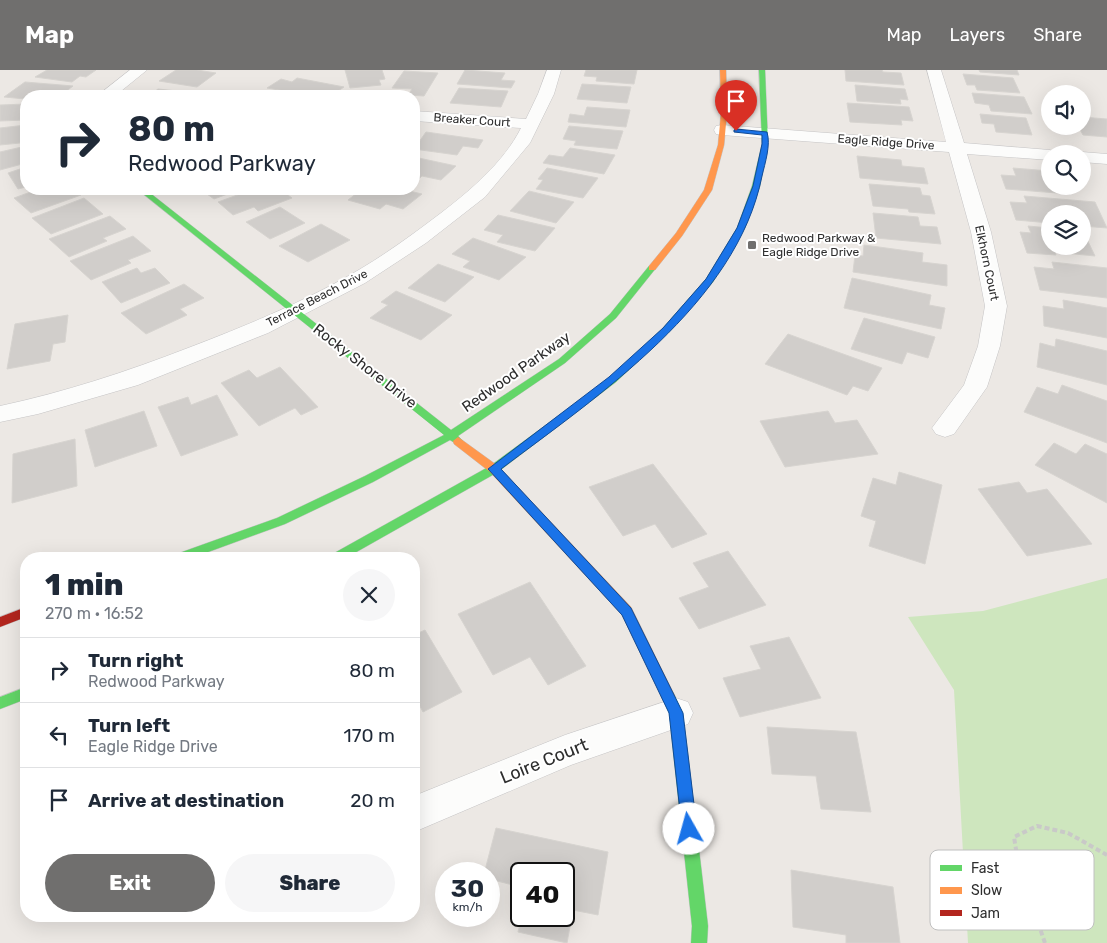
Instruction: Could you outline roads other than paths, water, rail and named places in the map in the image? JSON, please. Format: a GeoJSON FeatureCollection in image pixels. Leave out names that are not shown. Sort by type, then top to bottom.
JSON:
{"type":"FeatureCollection","features":[{"type":"Feature","properties":{"kind":"main road","name":"Redwood Parkway"},"geometry":{"type":"LineString","coordinates":[[194,552],[281,520],[369,479],[452,435],[562,361],[613,316],[679,234],[708,190],[721,145],[724,113],[723,70]]}},
{"type":"Feature","properties":{"kind":"main road"},"geometry":{"type":"LineString","coordinates":[[346,552],[494,469],[613,380],[666,330],[710,280],[741,228],[756,186],[765,144],[762,70]]}},
{"type":"Feature","properties":{"kind":"main road","name":"Rocky Shore Drive"},"geometry":{"type":"LineString","coordinates":[[149,195],[494,469],[627,612],[676,713],[700,926],[700,943]]}},
{"type":"Feature","properties":{"kind":"main road"},"geometry":{"type":"LineString","coordinates":[[0,622],[20,614]]}},
{"type":"Feature","properties":{"kind":"main road"},"geometry":{"type":"LineString","coordinates":[[0,703],[20,695]]}},
{"type":"Feature","properties":{"kind":"street"},"geometry":{"type":"LineString","coordinates":[[113,90],[140,70]]}},
{"type":"Feature","properties":{"kind":"street","name":"Terrace Beach Drive"},"geometry":{"type":"LineString","coordinates":[[0,414],[38,406],[130,379],[260,328],[358,279],[419,239],[478,193],[522,143],[546,94],[554,70]]}},
{"type":"Feature","properties":{"kind":"street","name":"Elkhorn Court"},"geometry":{"type":"LineString","coordinates":[[934,70],[982,232],[996,306],[989,346],[975,387],[945,428]]}},
{"type":"Feature","properties":{"kind":"street","name":"Breaker Court"},"geometry":{"type":"LineString","coordinates":[[420,116],[531,124]]}},
{"type":"Feature","properties":{"kind":"street","name":"Eagle Ridge Drive"},"geometry":{"type":"LineString","coordinates":[[722,130],[1041,154]]}},
{"type":"Feature","properties":{"kind":"street"},"geometry":{"type":"LineString","coordinates":[[1091,158],[1107,159]]}},
{"type":"Feature","properties":{"kind":"street","name":"Loire Court"},"geometry":{"type":"LineString","coordinates":[[420,811],[565,751],[676,713]]}},
{"type":"Feature","properties":{"kind":"place","name":"Redwood Parkway & Eagle Ridge Drive"},"geometry":{"type":"Point","coordinates":[752,245]}}]}
